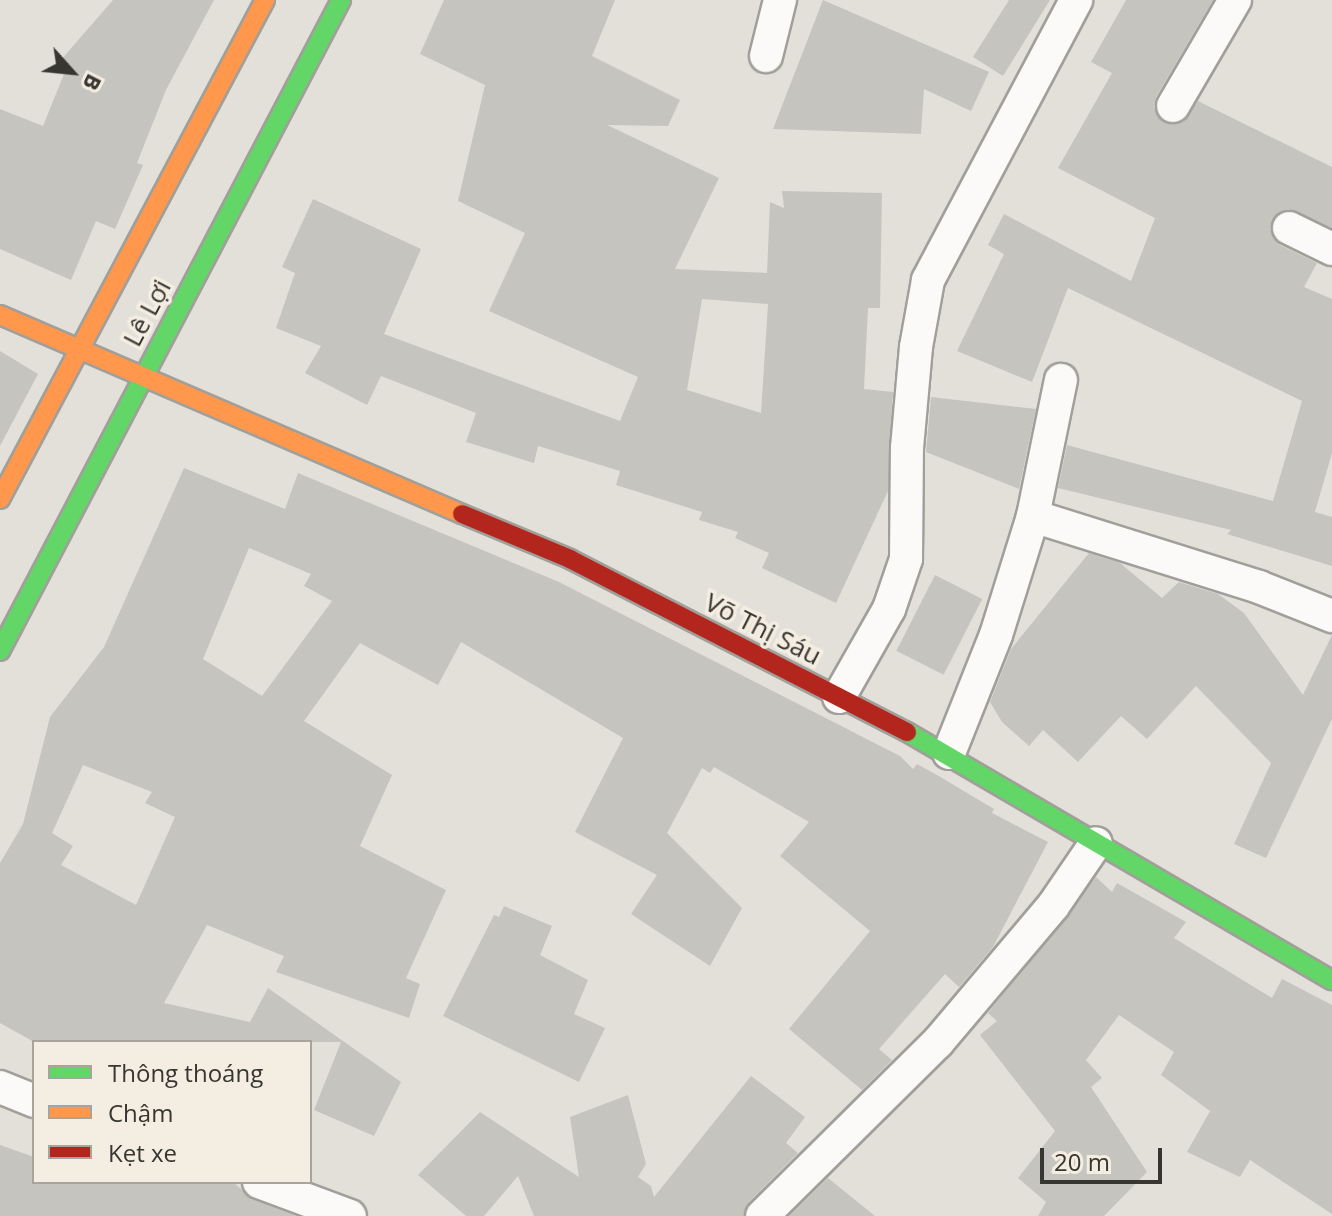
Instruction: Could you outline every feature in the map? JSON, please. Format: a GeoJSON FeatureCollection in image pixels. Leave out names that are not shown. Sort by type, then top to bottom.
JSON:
{"type":"FeatureCollection","features":[{"type":"Feature","properties":{"kind":"street","name":"Lê Lợi"},"geometry":{"type":"LineString","coordinates":[[0,499],[265,0]]}},
{"type":"Feature","properties":{"kind":"street","name":"Lê Lợi"},"geometry":{"type":"LineString","coordinates":[[0,651],[341,0]]}},
{"type":"Feature","properties":{"kind":"street"},"geometry":{"type":"LineString","coordinates":[[766,56],[780,0]]}},
{"type":"Feature","properties":{"kind":"street"},"geometry":{"type":"LineString","coordinates":[[839,697],[889,609],[906,559],[910,419],[928,280],[1076,0]]}},
{"type":"Feature","properties":{"kind":"street"},"geometry":{"type":"LineString","coordinates":[[1173,106],[1235,0]]}},
{"type":"Feature","properties":{"kind":"street"},"geometry":{"type":"LineString","coordinates":[[1289,228],[1332,249]]}},
{"type":"Feature","properties":{"kind":"street"},"geometry":{"type":"LineString","coordinates":[[0,315],[77,350]]}},
{"type":"Feature","properties":{"kind":"street","name":"Võ Thị Sáu"},"geometry":{"type":"LineString","coordinates":[[77,350],[141,380],[570,559],[949,753],[1096,843],[1332,980]]}},
{"type":"Feature","properties":{"kind":"street"},"geometry":{"type":"LineString","coordinates":[[949,753],[996,635],[1033,516],[1061,380]]}},
{"type":"Feature","properties":{"kind":"street"},"geometry":{"type":"LineString","coordinates":[[1033,516],[1259,587],[1332,616]]}},
{"type":"Feature","properties":{"kind":"street"},"geometry":{"type":"LineString","coordinates":[[762,1216],[938,1042],[1053,906],[1096,843]]}},
{"type":"Feature","properties":{"kind":"street"},"geometry":{"type":"LineString","coordinates":[[0,1087],[32,1100]]}},
{"type":"Feature","properties":{"kind":"street"},"geometry":{"type":"LineString","coordinates":[[264,1184],[350,1216]]}},
{"type":"Feature","properties":{"kind":"building"},"geometry":{"type":"Polygon","coordinates":[[[113,0],[214,0],[166,90],[137,163],[143,165],[115,229],[96,221],[71,280],[0,249],[0,109],[43,126],[68,64],[60,61],[113,0]]]}},
{"type":"Feature","properties":{"kind":"building"},"geometry":{"type":"Polygon","coordinates":[[[444,0],[615,0],[592,56],[680,100],[668,126],[607,125],[719,178],[675,269],[767,273],[770,202],[784,208],[782,191],[882,193],[880,308],[868,308],[864,389],[893,392],[888,491],[836,603],[762,568],[769,553],[735,538],[738,532],[699,520],[702,512],[616,485],[620,471],[538,446],[534,463],[466,442],[476,413],[381,376],[367,405],[305,373],[321,346],[276,328],[295,273],[282,267],[313,199],[421,249],[384,334],[620,421],[638,377],[489,311],[525,233],[458,201],[485,85],[420,54],[444,0]],[[702,299],[687,390],[761,413],[768,304],[702,299]]]}},
{"type":"Feature","properties":{"kind":"building"},"geometry":{"type":"Polygon","coordinates":[[[823,0],[989,72],[971,111],[924,89],[921,134],[773,129],[823,0]]]}},
{"type":"Feature","properties":{"kind":"building"},"geometry":{"type":"Polygon","coordinates":[[[1009,0],[1050,0],[1003,76],[973,57],[1009,0]]]}},
{"type":"Feature","properties":{"kind":"building"},"geometry":{"type":"Polygon","coordinates":[[[1126,0],[1213,0],[1156,97],[1154,107],[1163,122],[1183,122],[1198,101],[1332,167],[1332,228],[1288,209],[1278,213],[1270,229],[1280,245],[1317,263],[1304,287],[1332,299],[1332,453],[1315,512],[1332,517],[1332,566],[1227,534],[1231,530],[1058,488],[1067,445],[1273,501],[1302,401],[1068,288],[1032,382],[957,351],[1004,254],[988,245],[1004,214],[1131,281],[1155,218],[1058,168],[1112,73],[1091,62],[1126,0]]]}},
{"type":"Feature","properties":{"kind":"building"},"geometry":{"type":"Polygon","coordinates":[[[0,351],[38,374],[0,446],[0,351]]]}},
{"type":"Feature","properties":{"kind":"building"},"geometry":{"type":"Polygon","coordinates":[[[931,397],[1036,409],[1019,489],[926,452],[931,397]]]}},
{"type":"Feature","properties":{"kind":"building"},"geometry":{"type":"Polygon","coordinates":[[[184,468],[285,509],[298,473],[559,582],[900,756],[913,769],[917,764],[994,809],[992,813],[1048,842],[993,947],[959,987],[945,974],[879,1049],[892,1060],[862,1090],[789,1029],[870,931],[780,856],[809,822],[714,767],[710,773],[702,768],[667,833],[742,908],[710,966],[631,914],[657,875],[575,832],[623,738],[461,642],[438,685],[360,643],[304,721],[392,775],[360,846],[446,890],[406,978],[420,984],[409,1018],[276,972],[284,956],[207,925],[164,1003],[250,1022],[268,988],[401,1082],[374,1136],[314,1110],[341,1042],[32,1041],[0,1023],[0,863],[23,824],[50,717],[104,647],[184,468]],[[249,548],[203,659],[262,696],[332,601],[304,586],[311,574],[249,548]],[[83,765],[52,833],[73,846],[61,865],[136,905],[175,817],[145,803],[152,792],[83,765]]]}},
{"type":"Feature","properties":{"kind":"building"},"geometry":{"type":"Polygon","coordinates":[[[1089,553],[1120,563],[1162,598],[1179,582],[1218,594],[1244,613],[1303,695],[1332,635],[1332,719],[1266,858],[1234,844],[1271,763],[1196,686],[1147,739],[1121,716],[1078,762],[1043,730],[1029,746],[1002,722],[990,702],[1011,649],[1089,553]]]}},
{"type":"Feature","properties":{"kind":"building"},"geometry":{"type":"Polygon","coordinates":[[[935,575],[982,599],[944,675],[896,651],[935,575]]]}},
{"type":"Feature","properties":{"kind":"building"},"geometry":{"type":"Polygon","coordinates":[[[1096,877],[1112,892],[1117,883],[1186,922],[1174,938],[1272,998],[1282,979],[1332,1005],[1332,1214],[1250,1160],[1240,1177],[1187,1152],[1210,1111],[1161,1075],[1174,1052],[1119,1015],[1086,1060],[1102,1078],[1091,1087],[1147,1172],[1104,1216],[1038,1216],[1046,1202],[1018,1178],[1055,1131],[980,1035],[997,1021],[988,1013],[1096,877]]]}},
{"type":"Feature","properties":{"kind":"building"},"geometry":{"type":"Polygon","coordinates":[[[504,906],[552,926],[540,955],[588,980],[574,1014],[605,1028],[579,1082],[443,1016],[494,915],[499,917],[504,906]]]}},
{"type":"Feature","properties":{"kind":"building"},"geometry":{"type":"Polygon","coordinates":[[[751,1076],[805,1117],[786,1143],[798,1153],[749,1202],[744,1216],[534,1216],[518,1176],[484,1216],[466,1216],[418,1175],[480,1112],[579,1177],[570,1117],[628,1095],[646,1164],[638,1177],[651,1186],[654,1197],[751,1076]]]}},
{"type":"Feature","properties":{"kind":"building"},"geometry":{"type":"Polygon","coordinates":[[[0,1145],[32,1156],[32,1184],[235,1184],[252,1199],[296,1216],[0,1216],[0,1145]]]}},
{"type":"Feature","properties":{"kind":"building"},"geometry":{"type":"Polygon","coordinates":[[[828,1178],[875,1216],[789,1216],[828,1178]]]}},
{"type":"Feature","properties":{"kind":"traffic: fast"},"geometry":{"type":"LineString","coordinates":[[0,651],[341,0]]}},
{"type":"Feature","properties":{"kind":"traffic: fast"},"geometry":{"type":"LineString","coordinates":[[907,732],[1332,980]]}},
{"type":"Feature","properties":{"kind":"traffic: slow"},"geometry":{"type":"LineString","coordinates":[[0,499],[265,0]]}},
{"type":"Feature","properties":{"kind":"traffic: slow"},"geometry":{"type":"LineString","coordinates":[[0,315],[462,514]]}},
{"type":"Feature","properties":{"kind":"traffic: jam"},"geometry":{"type":"LineString","coordinates":[[462,514],[570,559],[907,732]]}}]}
